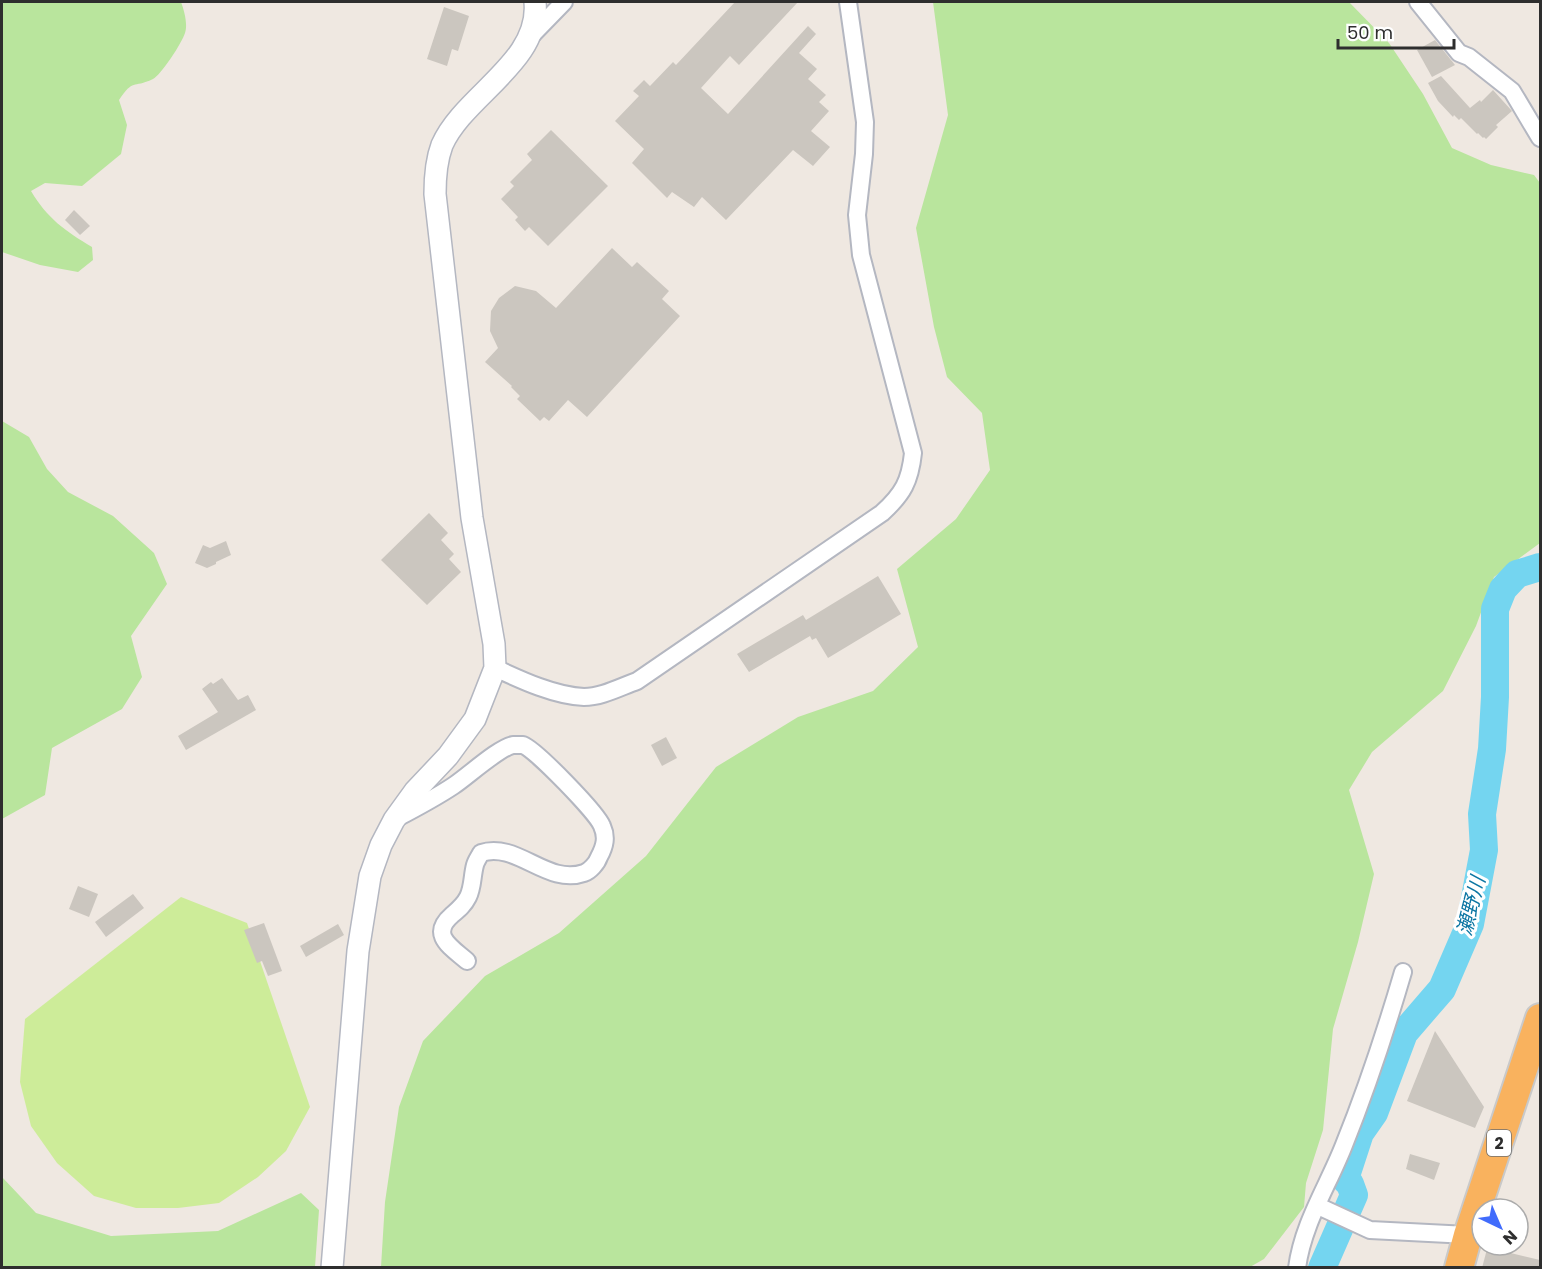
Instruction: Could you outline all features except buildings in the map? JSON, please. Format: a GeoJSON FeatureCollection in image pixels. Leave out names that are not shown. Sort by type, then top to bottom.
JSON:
{"type":"FeatureCollection","features":[{"type":"Feature","properties":{"kind":"highway","name":"2"},"geometry":{"type":"LineString","coordinates":[[1459,1268],[1540,1018]]}},
{"type":"Feature","properties":{"kind":"street"},"geometry":{"type":"LineString","coordinates":[[528,40],[533,24],[535,2]]}},
{"type":"Feature","properties":{"kind":"street"},"geometry":{"type":"LineString","coordinates":[[332,1268],[358,951],[370,876],[381,845],[394,820],[415,791],[448,756],[475,719],[495,668],[494,644],[472,518],[437,216],[435,170],[443,144],[455,124],[564,2]]}},
{"type":"Feature","properties":{"kind":"street"},"geometry":{"type":"LineString","coordinates":[[495,668],[526,683],[583,697],[603,694],[637,681],[882,513],[896,501],[911,474],[913,453],[861,255],[857,215],[866,122],[848,2]]}},
{"type":"Feature","properties":{"kind":"street"},"geometry":{"type":"LineString","coordinates":[[1418,2],[1459,52],[1469,57],[1512,92],[1540,138]]}},
{"type":"Feature","properties":{"kind":"street"},"geometry":{"type":"LineString","coordinates":[[394,820],[454,785],[484,762],[512,745],[523,746],[554,771],[597,816],[606,842],[598,859],[587,872],[568,877],[550,872],[505,852],[491,849],[481,853],[475,866],[468,897],[461,908],[444,924],[442,930],[444,940],[467,962]]}},
{"type":"Feature","properties":{"kind":"street"},"geometry":{"type":"LineString","coordinates":[[1297,1268],[1307,1225],[1334,1169],[1363,1097],[1404,972]]}},
{"type":"Feature","properties":{"kind":"street"},"geometry":{"type":"LineString","coordinates":[[1318,1206],[1356,1224],[1379,1231],[1468,1235]]}},
{"type":"Feature","properties":{"kind":"green space"},"geometry":{"type":"Polygon","coordinates":[[[2,2],[181,2],[183,9],[186,29],[171,58],[157,76],[131,86],[119,100],[127,125],[121,154],[82,186],[45,183],[31,191],[43,209],[57,223],[92,247],[93,260],[78,272],[40,265],[2,252],[2,2]]]}},
{"type":"Feature","properties":{"kind":"green space"},"geometry":{"type":"Polygon","coordinates":[[[933,2],[1349,2],[1389,43],[1423,94],[1452,148],[1491,165],[1534,175],[1540,183],[1540,543],[1494,577],[1476,626],[1443,691],[1372,752],[1349,790],[1374,874],[1358,942],[1333,1029],[1323,1130],[1306,1183],[1304,1207],[1264,1259],[1250,1267],[381,1267],[385,1202],[399,1107],[423,1041],[485,976],[559,933],[646,856],[716,767],[798,717],[873,691],[918,647],[897,569],[956,519],[990,470],[982,413],[947,377],[934,327],[916,228],[948,115],[933,2]]]}},
{"type":"Feature","properties":{"kind":"green space"},"geometry":{"type":"Polygon","coordinates":[[[2,421],[29,437],[47,469],[68,492],[113,516],[154,553],[167,584],[131,636],[142,677],[122,709],[52,748],[45,795],[2,819],[2,421]]]}},
{"type":"Feature","properties":{"kind":"green space"},"geometry":{"type":"Polygon","coordinates":[[[181,897],[247,923],[310,1107],[286,1151],[258,1177],[219,1203],[178,1208],[136,1208],[94,1196],[57,1163],[31,1126],[20,1082],[25,1019],[181,897]]]}},
{"type":"Feature","properties":{"kind":"green space"},"geometry":{"type":"Polygon","coordinates":[[[2,1177],[36,1213],[111,1236],[218,1231],[301,1193],[319,1210],[315,1267],[2,1267],[2,1177]]]}},
{"type":"Feature","properties":{"kind":"waterway","name":"瀬野川"},"geometry":{"type":"LineString","coordinates":[[1322,1268],[1354,1195],[1350,1184],[1345,1179],[1360,1133],[1374,1113],[1404,1033],[1442,989],[1470,924],[1484,850],[1482,814],[1492,749],[1495,697],[1495,609],[1503,589],[1517,574],[1540,567]]}}]}
